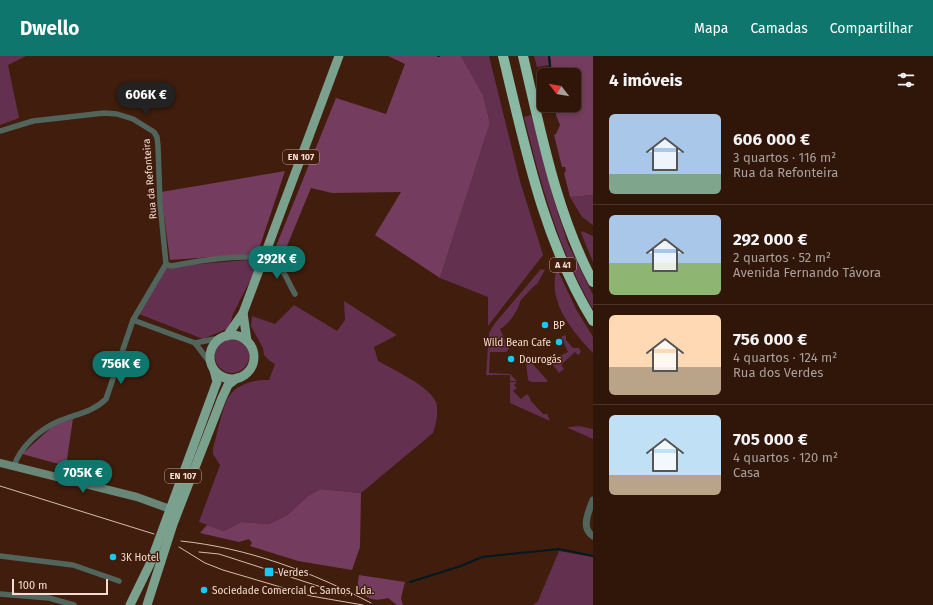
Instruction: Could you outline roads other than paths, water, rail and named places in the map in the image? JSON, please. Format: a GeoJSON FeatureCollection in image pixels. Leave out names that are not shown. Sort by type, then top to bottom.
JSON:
{"type":"FeatureCollection","features":[{"type":"Feature","properties":{"kind":"highway","name":"A 41"},"geometry":{"type":"LineString","coordinates":[[503,56],[541,205],[568,275],[593,321]]}},
{"type":"Feature","properties":{"kind":"highway","name":"A 41"},"geometry":{"type":"LineString","coordinates":[[523,56],[557,192],[573,240],[593,282]]}},
{"type":"Feature","properties":{"kind":"main road","name":"EN 107"},"geometry":{"type":"LineString","coordinates":[[147,605],[174,510],[216,387],[217,382],[212,367],[211,349],[224,337],[243,313],[339,56]]}},
{"type":"Feature","properties":{"kind":"main road","name":"EN 107"},"geometry":{"type":"LineString","coordinates":[[130,605],[143,580],[228,385],[236,378],[246,374],[253,362],[253,353],[247,341],[243,313]]}},
{"type":"Feature","properties":{"kind":"main road"},"geometry":{"type":"LineString","coordinates":[[224,337],[234,335],[247,341]]}},
{"type":"Feature","properties":{"kind":"main road"},"geometry":{"type":"LineString","coordinates":[[212,367],[225,378],[236,378]]}},
{"type":"Feature","properties":{"kind":"main road"},"geometry":{"type":"LineString","coordinates":[[0,463],[137,497],[174,510]]}},
{"type":"Feature","properties":{"kind":"street","name":"Rua da Refonteira"},"geometry":{"type":"LineString","coordinates":[[0,131],[33,121],[104,113],[129,116],[154,132],[158,146],[160,203],[166,264]]}},
{"type":"Feature","properties":{"kind":"street"},"geometry":{"type":"LineString","coordinates":[[14,466],[17,456],[43,430],[60,421],[96,408],[106,399],[133,320],[166,264],[171,266],[241,258],[263,259],[274,262],[280,267],[296,294]]}},
{"type":"Feature","properties":{"kind":"street"},"geometry":{"type":"LineString","coordinates":[[133,320],[195,343],[224,337]]}},
{"type":"Feature","properties":{"kind":"street"},"geometry":{"type":"LineString","coordinates":[[195,343],[212,367]]}},
{"type":"Feature","properties":{"kind":"street"},"geometry":{"type":"LineString","coordinates":[[593,500],[586,526],[593,536]]}},
{"type":"Feature","properties":{"kind":"street"},"geometry":{"type":"LineString","coordinates":[[0,556],[73,565],[119,581]]}},
{"type":"Feature","properties":{"kind":"street"},"geometry":{"type":"LineString","coordinates":[[0,594],[50,598],[74,605]]}},
{"type":"Feature","properties":{"kind":"waterway"},"geometry":{"type":"LineString","coordinates":[[549,56],[550,68]]}},
{"type":"Feature","properties":{"kind":"waterway"},"geometry":{"type":"LineString","coordinates":[[410,582],[461,566],[482,557],[559,549],[593,556]]}},
{"type":"Feature","properties":{"kind":"tram line"},"geometry":{"type":"LineString","coordinates":[[0,486],[154,534]]}},
{"type":"Feature","properties":{"kind":"tram line"},"geometry":{"type":"LineString","coordinates":[[181,541],[231,549],[279,563],[326,581],[371,603]]}},
{"type":"Feature","properties":{"kind":"tram line"},"geometry":{"type":"LineString","coordinates":[[179,547],[205,563],[223,570],[311,596],[363,605]]}},
{"type":"Feature","properties":{"kind":"tram line"},"geometry":{"type":"LineString","coordinates":[[199,552],[219,554],[346,595]]}},
{"type":"Feature","properties":{"kind":"place","name":"BP"},"geometry":{"type":"Point","coordinates":[545,325]}},
{"type":"Feature","properties":{"kind":"place","name":"Wild Bean Cafe"},"geometry":{"type":"Point","coordinates":[559,342]}},
{"type":"Feature","properties":{"kind":"place","name":"Dourogás"},"geometry":{"type":"Point","coordinates":[511,359]}},
{"type":"Feature","properties":{"kind":"place","name":"3K Hotel"},"geometry":{"type":"Point","coordinates":[113,557]}},
{"type":"Feature","properties":{"kind":"place","name":"Verdes"},"geometry":{"type":"Point","coordinates":[269,572]}},
{"type":"Feature","properties":{"kind":"place","name":"Sociedade Comercial C. Santos, Lda."},"geometry":{"type":"Point","coordinates":[204,590]}}]}
